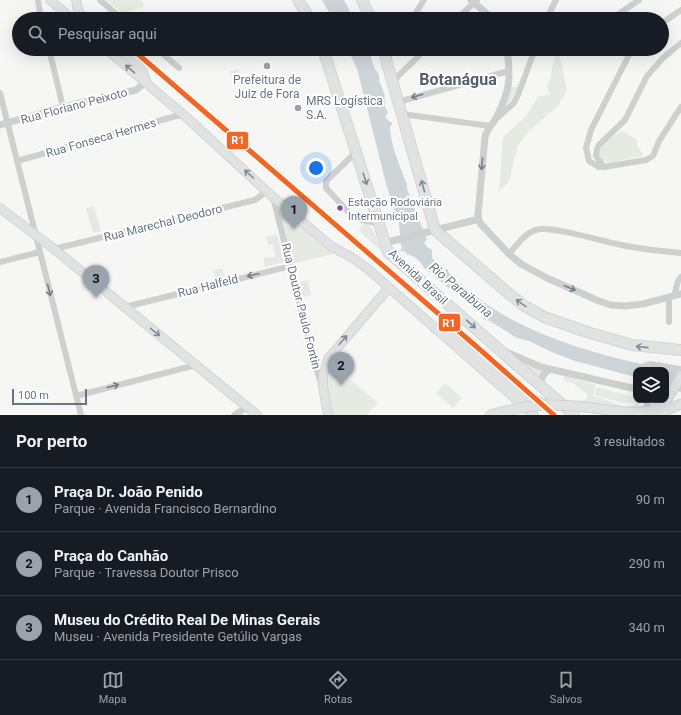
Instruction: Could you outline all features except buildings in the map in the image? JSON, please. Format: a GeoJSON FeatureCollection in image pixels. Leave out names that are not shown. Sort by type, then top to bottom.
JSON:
{"type":"FeatureCollection","features":[{"type":"Feature","properties":{"kind":"highway"},"geometry":{"type":"LineString","coordinates":[[298,0],[306,12]]}},
{"type":"Feature","properties":{"kind":"highway"},"geometry":{"type":"LineString","coordinates":[[362,0],[368,12]]}},
{"type":"Feature","properties":{"kind":"highway","name":"Avenida Brasil"},"geometry":{"type":"LineString","coordinates":[[324,56],[379,224],[387,241],[386,248],[391,255],[496,346]]}},
{"type":"Feature","properties":{"kind":"highway"},"geometry":{"type":"LineString","coordinates":[[386,56],[402,114],[430,231],[523,305],[544,317],[587,332],[636,346],[681,350]]}},
{"type":"Feature","properties":{"kind":"highway"},"geometry":{"type":"LineString","coordinates":[[496,346],[574,415]]}},
{"type":"Feature","properties":{"kind":"main road"},"geometry":{"type":"LineString","coordinates":[[50,0],[64,12]]}},
{"type":"Feature","properties":{"kind":"main road"},"geometry":{"type":"LineString","coordinates":[[76,0],[79,12]]}},
{"type":"Feature","properties":{"kind":"main road"},"geometry":{"type":"LineString","coordinates":[[114,56],[185,116],[273,197],[332,247],[351,256],[384,282],[386,286],[534,415]]}},
{"type":"Feature","properties":{"kind":"main road"},"geometry":{"type":"LineString","coordinates":[[127,56],[144,73],[146,82]]}},
{"type":"Feature","properties":{"kind":"main road"},"geometry":{"type":"LineString","coordinates":[[0,208],[54,249],[257,415]]}},
{"type":"Feature","properties":{"kind":"main road"},"geometry":{"type":"LineString","coordinates":[[323,387],[323,375],[328,359],[386,291],[386,286]]}},
{"type":"Feature","properties":{"kind":"main road"},"geometry":{"type":"LineString","coordinates":[[435,328],[462,343],[520,394],[547,405]]}},
{"type":"Feature","properties":{"kind":"main road"},"geometry":{"type":"LineString","coordinates":[[489,415],[527,407],[547,405],[639,413],[652,411],[659,408],[665,402],[681,376]]}},
{"type":"Feature","properties":{"kind":"main road","name":"Rua Doutor Paulo Fontin"},"geometry":{"type":"LineString","coordinates":[[323,387],[328,415]]}},
{"type":"Feature","properties":{"kind":"main road"},"geometry":{"type":"LineString","coordinates":[[654,415],[681,404]]}},
{"type":"Feature","properties":{"kind":"main road"},"geometry":{"type":"LineString","coordinates":[[517,415],[536,412],[561,411],[600,415]]}},
{"type":"Feature","properties":{"kind":"street"},"geometry":{"type":"LineString","coordinates":[[38,0],[41,12]]}},
{"type":"Feature","properties":{"kind":"street"},"geometry":{"type":"LineString","coordinates":[[100,0],[114,12]]}},
{"type":"Feature","properties":{"kind":"street"},"geometry":{"type":"LineString","coordinates":[[416,12],[424,0]]}},
{"type":"Feature","properties":{"kind":"street"},"geometry":{"type":"LineString","coordinates":[[550,12],[556,0]]}},
{"type":"Feature","properties":{"kind":"street"},"geometry":{"type":"LineString","coordinates":[[621,12],[639,0]]}},
{"type":"Feature","properties":{"kind":"street"},"geometry":{"type":"LineString","coordinates":[[464,12],[474,1],[486,12]]}},
{"type":"Feature","properties":{"kind":"street"},"geometry":{"type":"LineString","coordinates":[[669,18],[681,10]]}},
{"type":"Feature","properties":{"kind":"street"},"geometry":{"type":"LineString","coordinates":[[669,53],[681,43]]}},
{"type":"Feature","properties":{"kind":"street"},"geometry":{"type":"LineString","coordinates":[[51,56],[63,107]]}},
{"type":"Feature","properties":{"kind":"street"},"geometry":{"type":"LineString","coordinates":[[164,56],[179,68]]}},
{"type":"Feature","properties":{"kind":"street"},"geometry":{"type":"LineString","coordinates":[[387,60],[390,56]]}},
{"type":"Feature","properties":{"kind":"street"},"geometry":{"type":"LineString","coordinates":[[393,81],[419,56]]}},
{"type":"Feature","properties":{"kind":"street"},"geometry":{"type":"LineString","coordinates":[[495,120],[507,94],[510,79],[508,56]]}},
{"type":"Feature","properties":{"kind":"street"},"geometry":{"type":"LineString","coordinates":[[532,56],[514,103],[495,120],[490,126],[485,137],[478,219],[509,254],[521,264],[547,278],[612,305],[625,306],[675,296]]}},
{"type":"Feature","properties":{"kind":"street"},"geometry":{"type":"LineString","coordinates":[[628,56],[591,130],[586,144],[586,154],[589,162],[599,167],[604,167],[646,160],[653,156],[659,141],[681,107]]}},
{"type":"Feature","properties":{"kind":"street"},"geometry":{"type":"LineString","coordinates":[[604,167],[596,156],[599,145],[625,120],[648,76],[665,56]]}},
{"type":"Feature","properties":{"kind":"street"},"geometry":{"type":"LineString","coordinates":[[398,102],[509,71]]}},
{"type":"Feature","properties":{"kind":"street","name":"Rua Floriano Peixoto"},"geometry":{"type":"LineString","coordinates":[[0,125],[63,107],[136,90],[146,82]]}},
{"type":"Feature","properties":{"kind":"street"},"geometry":{"type":"LineString","coordinates":[[0,93],[81,415]]}},
{"type":"Feature","properties":{"kind":"street"},"geometry":{"type":"LineString","coordinates":[[402,114],[490,126]]}},
{"type":"Feature","properties":{"kind":"street","name":"Rua Fonseca Hermes"},"geometry":{"type":"LineString","coordinates":[[17,161],[171,118],[185,116]]}},
{"type":"Feature","properties":{"kind":"street"},"geometry":{"type":"LineString","coordinates":[[356,150],[351,157],[326,181],[325,186],[353,217],[359,220],[367,220],[379,224]]}},
{"type":"Feature","properties":{"kind":"street","name":"Rua Marechal Deodoro"},"geometry":{"type":"LineString","coordinates":[[54,249],[255,200],[262,196],[264,188]]}},
{"type":"Feature","properties":{"kind":"street","name":"Rua Doutor Paulo Fontin"},"geometry":{"type":"LineString","coordinates":[[273,197],[315,365],[323,387]]}},
{"type":"Feature","properties":{"kind":"street"},"geometry":{"type":"LineString","coordinates":[[387,241],[478,219]]}},
{"type":"Feature","properties":{"kind":"street"},"geometry":{"type":"LineString","coordinates":[[509,254],[525,236],[540,228],[552,229],[619,245],[681,252]]}},
{"type":"Feature","properties":{"kind":"street"},"geometry":{"type":"LineString","coordinates":[[0,262],[40,252]]}},
{"type":"Feature","properties":{"kind":"street","name":"Rua Halfeld"},"geometry":{"type":"LineString","coordinates":[[125,307],[291,266]]}},
{"type":"Feature","properties":{"kind":"street"},"geometry":{"type":"LineString","coordinates":[[669,322],[678,281],[681,277]]}},
{"type":"Feature","properties":{"kind":"street","name":"Avenida Brasil"},"geometry":{"type":"LineString","coordinates":[[496,346],[533,364],[633,388]]}},
{"type":"Feature","properties":{"kind":"street"},"geometry":{"type":"LineString","coordinates":[[76,396],[196,365]]}},
{"type":"Feature","properties":{"kind":"street"},"geometry":{"type":"LineString","coordinates":[[541,387],[542,374],[550,369]]}},
{"type":"Feature","properties":{"kind":"street"},"geometry":{"type":"LineString","coordinates":[[639,413],[647,407],[648,403]]}},
{"type":"Feature","properties":{"kind":"street"},"geometry":{"type":"LineString","coordinates":[[236,415],[245,406]]}},
{"type":"Feature","properties":{"kind":"shaded area"},"geometry":{"type":"Polygon","coordinates":[[[106,0],[142,0],[144,7],[121,12],[106,0]]]}},
{"type":"Feature","properties":{"kind":"shaded area"},"geometry":{"type":"Polygon","coordinates":[[[555,56],[560,56],[567,90],[558,106],[529,131],[518,146],[509,181],[499,192],[503,137],[525,117],[538,97],[550,94],[547,86],[555,56]]]}},
{"type":"Feature","properties":{"kind":"shaded area"},"geometry":{"type":"Polygon","coordinates":[[[238,69],[239,83],[233,83],[230,71],[238,69]]]}},
{"type":"Feature","properties":{"kind":"shaded area"},"geometry":{"type":"Polygon","coordinates":[[[511,87],[518,87],[513,98],[507,104],[506,103],[511,87]]]}},
{"type":"Feature","properties":{"kind":"shaded area"},"geometry":{"type":"Polygon","coordinates":[[[623,131],[637,140],[637,146],[643,154],[642,156],[608,163],[600,159],[599,154],[602,146],[623,131]]]}},
{"type":"Feature","properties":{"kind":"shaded area"},"geometry":{"type":"Polygon","coordinates":[[[277,204],[333,254],[292,264],[277,204]]]}},
{"type":"Feature","properties":{"kind":"shaded area"},"geometry":{"type":"Polygon","coordinates":[[[94,206],[101,231],[93,233],[86,208],[94,206]]]}},
{"type":"Feature","properties":{"kind":"shaded area"},"geometry":{"type":"Polygon","coordinates":[[[366,222],[372,228],[381,248],[380,250],[358,230],[366,222]]]}},
{"type":"Feature","properties":{"kind":"shaded area"},"geometry":{"type":"Polygon","coordinates":[[[277,234],[284,262],[265,267],[263,258],[276,257],[272,244],[268,245],[266,237],[277,234]]]}},
{"type":"Feature","properties":{"kind":"shaded area"},"geometry":{"type":"Polygon","coordinates":[[[222,268],[225,277],[216,279],[213,270],[222,268]]]}},
{"type":"Feature","properties":{"kind":"shaded area"},"geometry":{"type":"Polygon","coordinates":[[[308,280],[311,295],[303,297],[300,282],[308,280]]]}},
{"type":"Feature","properties":{"kind":"shaded area"},"geometry":{"type":"Polygon","coordinates":[[[515,360],[542,371],[539,374],[539,381],[515,360]]]}},
{"type":"Feature","properties":{"kind":"shaded area"},"geometry":{"type":"Polygon","coordinates":[[[331,363],[378,403],[367,415],[330,415],[327,382],[331,363]]]}},
{"type":"Feature","properties":{"kind":"shaded area"},"geometry":{"type":"Polygon","coordinates":[[[564,376],[596,385],[593,396],[623,406],[640,403],[639,408],[635,409],[580,403],[581,401],[585,400],[588,395],[570,381],[568,383],[563,379],[564,376]]]}},
{"type":"Feature","properties":{"kind":"shaded area"},"geometry":{"type":"Polygon","coordinates":[[[445,383],[462,398],[453,408],[436,393],[445,383]]]}},
{"type":"Feature","properties":{"kind":"shaded area"},"geometry":{"type":"Polygon","coordinates":[[[597,387],[633,396],[633,403],[624,403],[595,395],[597,387]]]}},
{"type":"Feature","properties":{"kind":"water"},"geometry":{"type":"Polygon","coordinates":[[[322,0],[344,0],[350,12],[329,12],[322,0]]]}},
{"type":"Feature","properties":{"kind":"water","name":"Rio Paraibuna"},"geometry":{"type":"Polygon","coordinates":[[[351,56],[371,56],[376,71],[379,74],[385,107],[388,112],[385,117],[392,123],[390,126],[390,133],[393,147],[407,184],[407,189],[427,240],[424,243],[432,250],[432,258],[444,270],[448,269],[448,272],[478,298],[515,321],[535,331],[577,347],[641,364],[650,361],[681,366],[681,392],[669,388],[669,367],[633,367],[633,377],[575,361],[554,353],[529,341],[517,338],[490,321],[483,319],[484,317],[424,268],[417,259],[406,254],[406,252],[400,251],[402,248],[399,224],[387,187],[357,69],[351,56]]]}},
{"type":"Feature","properties":{"kind":"transit line","name":"R1"},"geometry":{"type":"LineString","coordinates":[[140,56],[554,415]]}},
{"type":"Feature","properties":{"kind":"place","name":"Prefeitura de Juiz de Fora"},"geometry":{"type":"Point","coordinates":[267,66]}},
{"type":"Feature","properties":{"kind":"place","name":"MRS Logística S.A."},"geometry":{"type":"Point","coordinates":[298,108]}},
{"type":"Feature","properties":{"kind":"place","name":"Estação Rodoviária Intermunicipal"},"geometry":{"type":"Point","coordinates":[340,208]}},
{"type":"Feature","properties":{"kind":"place","name":"Praça Dr. João Penido"},"geometry":{"type":"Point","coordinates":[294,229]}},
{"type":"Feature","properties":{"kind":"place","name":"Museu do Crédito Real De Minas Gerais"},"geometry":{"type":"Point","coordinates":[96,298]}},
{"type":"Feature","properties":{"kind":"place","name":"Praça do Canhão"},"geometry":{"type":"Point","coordinates":[341,385]}},
{"type":"Feature","properties":{"kind":"district","name":"Botanágua"},"geometry":{"type":"Point","coordinates":[458,79]}}]}
